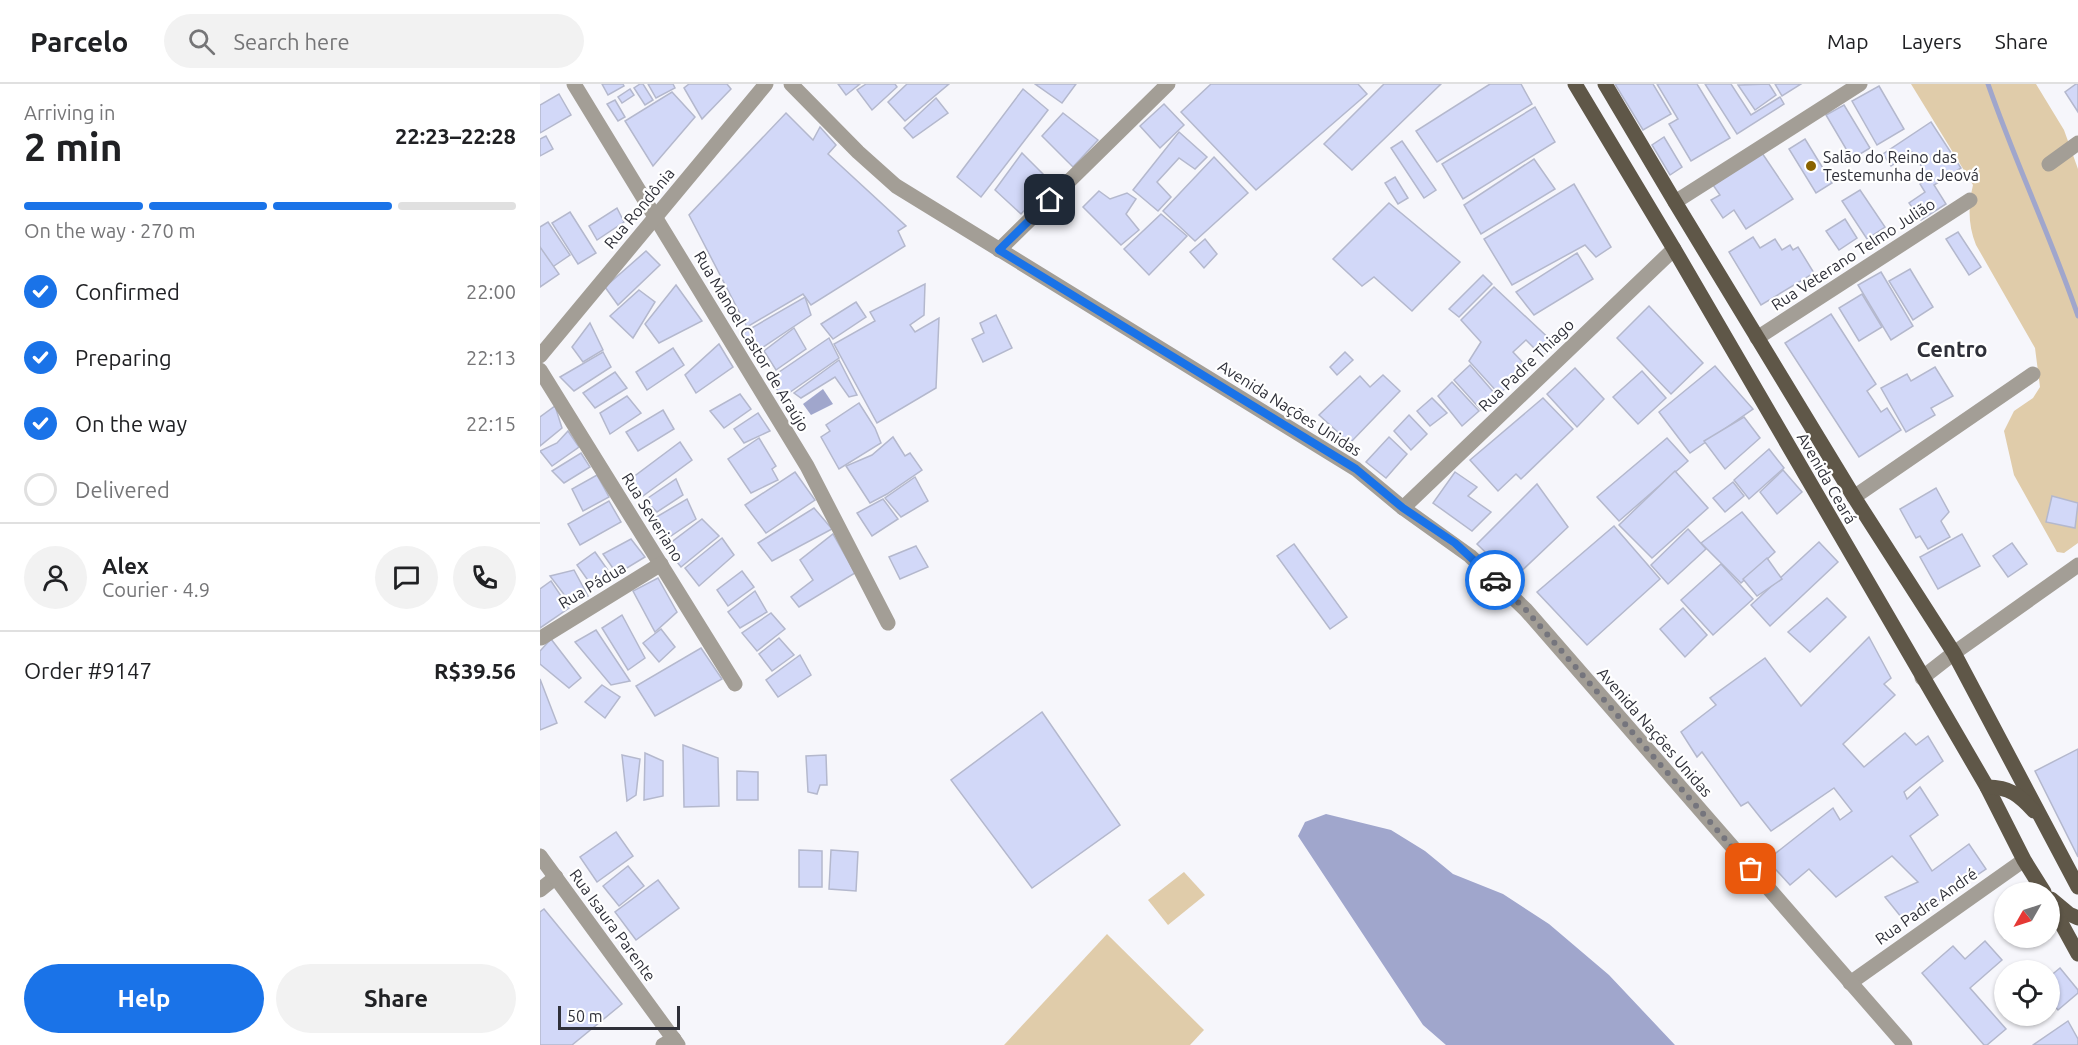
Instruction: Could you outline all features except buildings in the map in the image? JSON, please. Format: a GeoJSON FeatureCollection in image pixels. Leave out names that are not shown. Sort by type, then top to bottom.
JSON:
{"type":"FeatureCollection","features":[{"type":"Feature","properties":{"kind":"main road","name":"Avenida Ceará"},"geometry":{"type":"LineString","coordinates":[[1575,84],[1674,249],[1987,787],[2038,882]]}},
{"type":"Feature","properties":{"kind":"main road","name":"Avenida Ceará"},"geometry":{"type":"LineString","coordinates":[[1605,84],[1854,497],[1954,653],[2078,887]]}},
{"type":"Feature","properties":{"kind":"main road"},"geometry":{"type":"LineString","coordinates":[[1987,787],[2007,789],[2019,796],[2045,822]]}},
{"type":"Feature","properties":{"kind":"main road"},"geometry":{"type":"LineString","coordinates":[[2060,907],[2078,918]]}},
{"type":"Feature","properties":{"kind":"main road"},"geometry":{"type":"LineString","coordinates":[[2060,920],[2078,954]]}},
{"type":"Feature","properties":{"kind":"street","name":"Rua Manoel Castor de Araújo"},"geometry":{"type":"LineString","coordinates":[[574,84],[656,216],[731,345],[807,466],[888,623]]}},
{"type":"Feature","properties":{"kind":"street","name":"Rua Rondônia"},"geometry":{"type":"LineString","coordinates":[[540,356],[765,84]]}},
{"type":"Feature","properties":{"kind":"street","name":"Avenida Nações Unidas"},"geometry":{"type":"LineString","coordinates":[[791,84],[877,171],[924,205],[1356,469],[1403,508],[1470,556],[1526,610],[1905,1045]]}},
{"type":"Feature","properties":{"kind":"street"},"geometry":{"type":"LineString","coordinates":[[999,250],[1168,84]]}},
{"type":"Feature","properties":{"kind":"street"},"geometry":{"type":"LineString","coordinates":[[1675,202],[1860,84]]}},
{"type":"Feature","properties":{"kind":"street"},"geometry":{"type":"LineString","coordinates":[[2049,164],[2078,143]]}},
{"type":"Feature","properties":{"kind":"street","name":"Rua Veterano Telmo Julião"},"geometry":{"type":"LineString","coordinates":[[1757,338],[1970,200]]}},
{"type":"Feature","properties":{"kind":"street","name":"Rua Padre Thiago"},"geometry":{"type":"LineString","coordinates":[[1403,508],[1674,249]]}},
{"type":"Feature","properties":{"kind":"street","name":"Rua Severiano"},"geometry":{"type":"LineString","coordinates":[[540,370],[735,684]]}},
{"type":"Feature","properties":{"kind":"street"},"geometry":{"type":"LineString","coordinates":[[1854,497],[2033,374]]}},
{"type":"Feature","properties":{"kind":"street","name":"Rua Pádua"},"geometry":{"type":"LineString","coordinates":[[541,638],[661,564]]}},
{"type":"Feature","properties":{"kind":"street"},"geometry":{"type":"LineString","coordinates":[[1922,678],[2078,565]]}},
{"type":"Feature","properties":{"kind":"street","name":"Rua Isaura Parente"},"geometry":{"type":"LineString","coordinates":[[540,856],[672,1043]]}},
{"type":"Feature","properties":{"kind":"street","name":"Rua Padre André"},"geometry":{"type":"LineString","coordinates":[[1850,982],[2024,860]]}},
{"type":"Feature","properties":{"kind":"street"},"geometry":{"type":"LineString","coordinates":[[540,890],[556,877]]}},
{"type":"Feature","properties":{"kind":"shaded area"},"geometry":{"type":"Polygon","coordinates":[[[1911,84],[2036,84],[2064,130],[2078,169],[2078,543],[2064,553],[2057,552],[2014,475],[2004,431],[2014,411],[2033,398],[2040,387],[2035,348],[1976,245],[1971,230],[1970,215],[1973,185],[1911,84]]]}},
{"type":"Feature","properties":{"kind":"shaded area"},"geometry":{"type":"Polygon","coordinates":[[[1184,872],[1205,895],[1168,925],[1148,900],[1184,872]]]}},
{"type":"Feature","properties":{"kind":"shaded area"},"geometry":{"type":"Polygon","coordinates":[[[1107,934],[1204,1030],[1190,1045],[1004,1045],[1107,934]]]}},
{"type":"Feature","properties":{"kind":"water"},"geometry":{"type":"Polygon","coordinates":[[[823,389],[833,404],[811,415],[803,404],[823,389]]]}},
{"type":"Feature","properties":{"kind":"water"},"geometry":{"type":"Polygon","coordinates":[[[1326,814],[1391,830],[1425,851],[1453,874],[1503,894],[1549,924],[1609,975],[1675,1045],[1446,1045],[1423,1025],[1298,836],[1305,822],[1326,814]]]}},
{"type":"Feature","properties":{"kind":"waterway"},"geometry":{"type":"LineString","coordinates":[[1988,84],[2078,316]]}},
{"type":"Feature","properties":{"kind":"way so far"},"geometry":{"type":"LineString","coordinates":[[1495,580],[1526,610],[1751,869]]}},
{"type":"Feature","properties":{"kind":"place","name":"Salão do Reino das Testemunha de Jeová"},"geometry":{"type":"Point","coordinates":[1811,166]}},
{"type":"Feature","properties":{"kind":"district","name":"Centro"},"geometry":{"type":"Point","coordinates":[1952,349]}},
{"type":"Feature","properties":{"kind":"route"},"geometry":{"type":"LineString","coordinates":[[1050,200],[999,250],[1356,469],[1403,508],[1455,543],[1495,580]]}}]}
